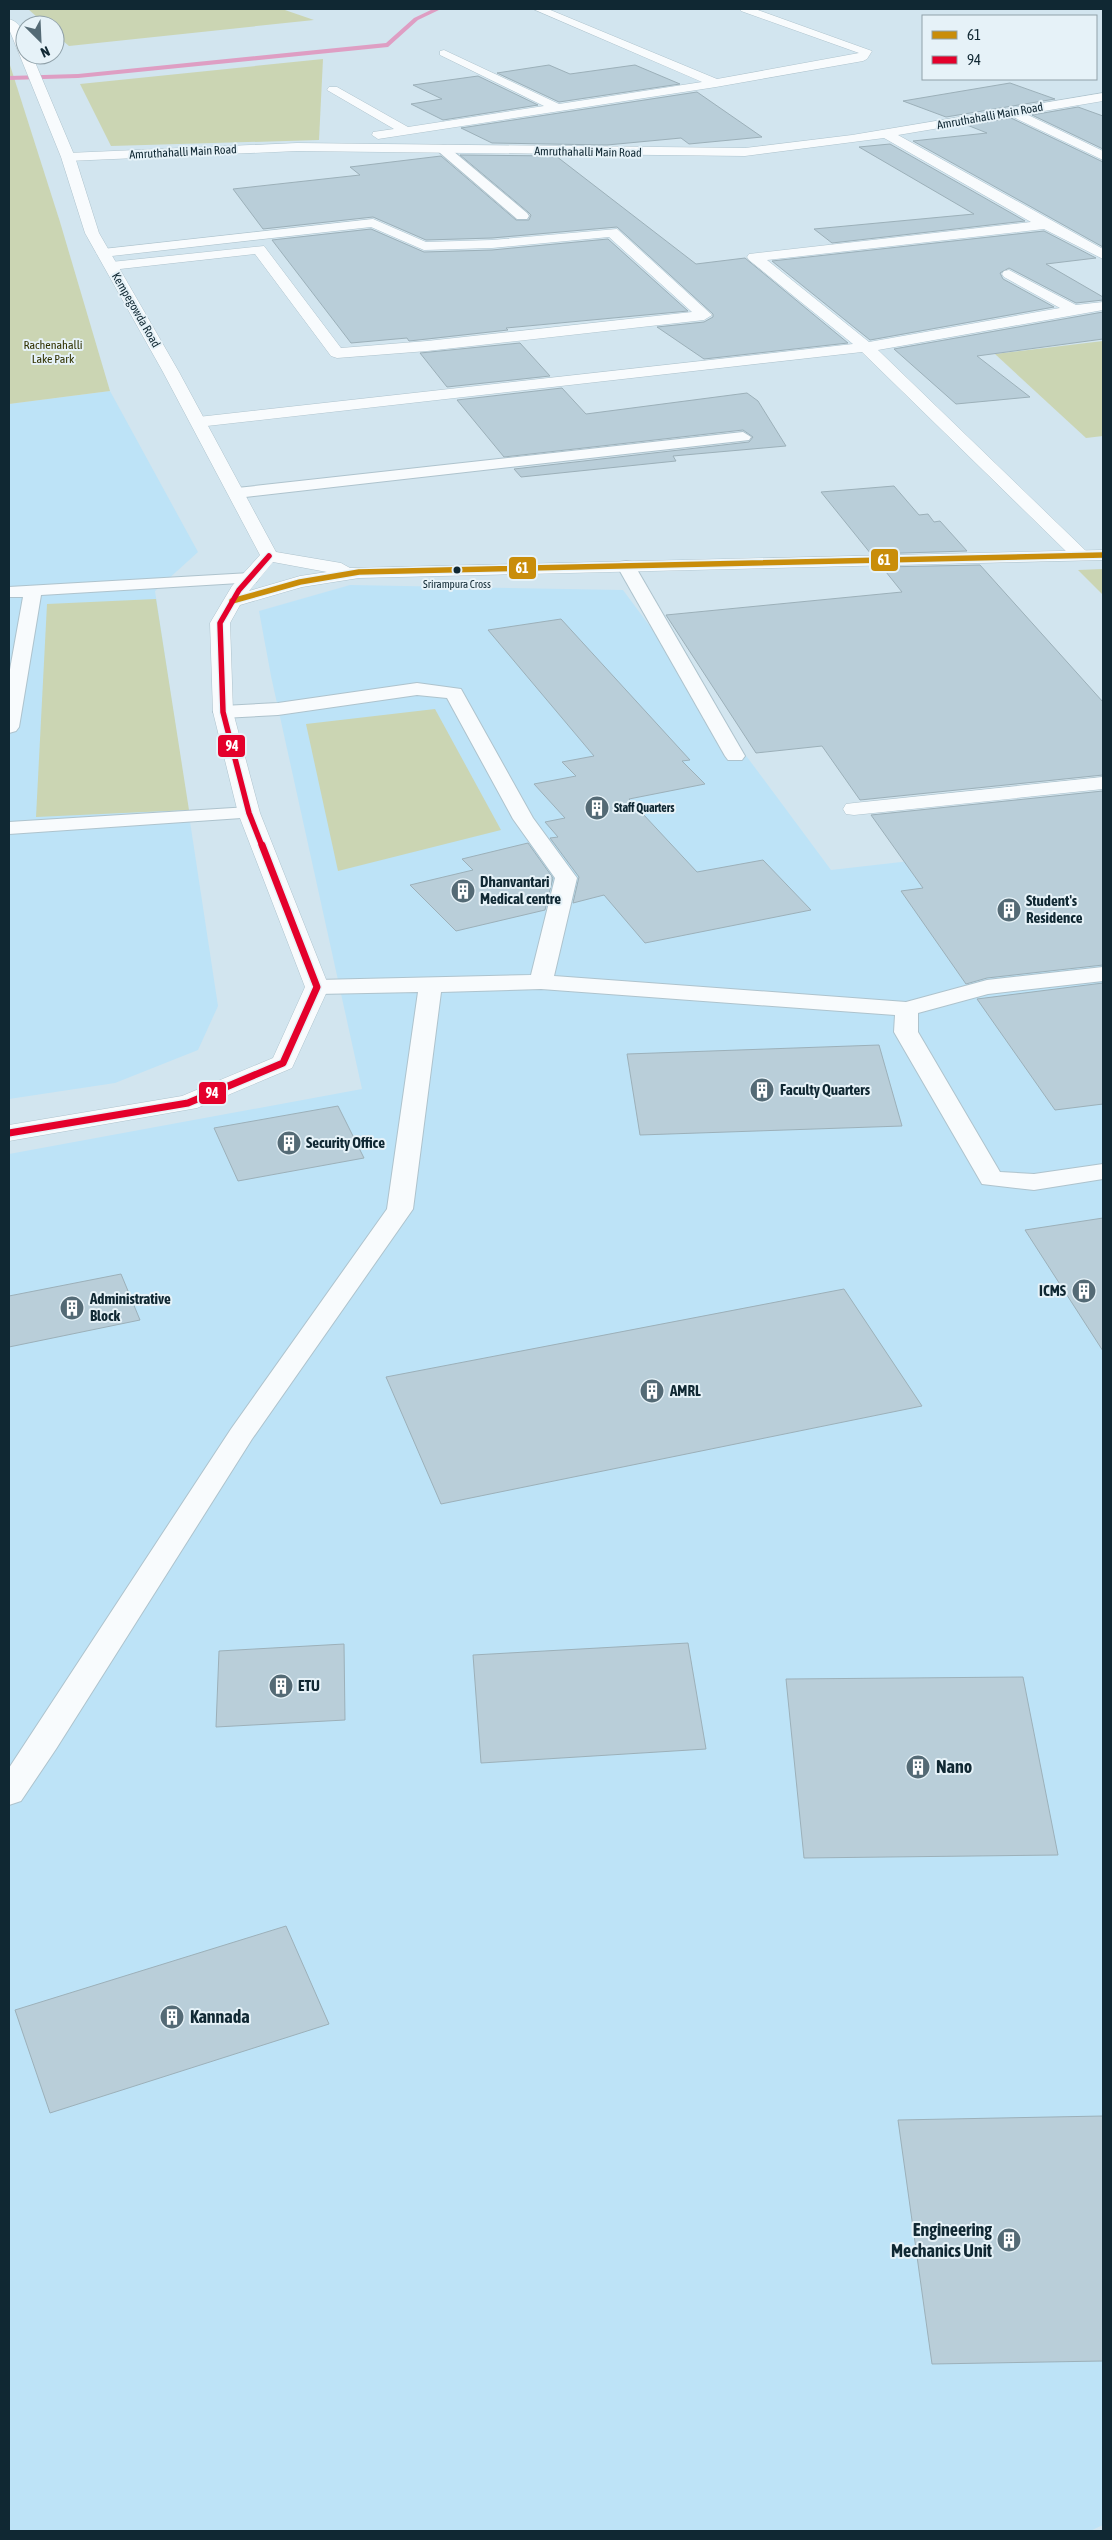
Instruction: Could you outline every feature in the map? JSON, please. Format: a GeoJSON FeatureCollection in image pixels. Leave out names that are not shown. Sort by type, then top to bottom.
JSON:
{"type":"FeatureCollection","features":[{"type":"Feature","properties":{"kind":"street"},"geometry":{"type":"LineString","coordinates":[[539,9],[716,83]]}},
{"type":"Feature","properties":{"kind":"street"},"geometry":{"type":"LineString","coordinates":[[297,147],[716,83],[863,57],[866,51],[744,9]]}},
{"type":"Feature","properties":{"kind":"street"},"geometry":{"type":"LineString","coordinates":[[444,53],[558,108]]}},
{"type":"Feature","properties":{"kind":"street","name":"Kempegowda Road"},"geometry":{"type":"LineString","coordinates":[[30,65],[68,157],[104,253],[237,493],[268,556]]}},
{"type":"Feature","properties":{"kind":"street"},"geometry":{"type":"LineString","coordinates":[[333,90],[407,130]]}},
{"type":"Feature","properties":{"kind":"street","name":"Amruthahalli Main Road"},"geometry":{"type":"LineString","coordinates":[[68,157],[297,147],[745,152],[885,133],[1103,97]]}},
{"type":"Feature","properties":{"kind":"street"},"geometry":{"type":"LineString","coordinates":[[1013,112],[1103,156]]}},
{"type":"Feature","properties":{"kind":"street"},"geometry":{"type":"LineString","coordinates":[[885,133],[1046,225],[1103,255]]}},
{"type":"Feature","properties":{"kind":"street"},"geometry":{"type":"LineString","coordinates":[[104,253],[250,230],[373,223],[424,246],[492,244],[612,232],[704,315],[427,346],[337,353],[259,249],[250,230]]}},
{"type":"Feature","properties":{"kind":"street"},"geometry":{"type":"LineString","coordinates":[[1046,225],[754,257],[866,347],[1080,555]]}},
{"type":"Feature","properties":{"kind":"street"},"geometry":{"type":"LineString","coordinates":[[104,253],[259,249]]}},
{"type":"Feature","properties":{"kind":"street"},"geometry":{"type":"LineString","coordinates":[[1009,274],[1074,310]]}},
{"type":"Feature","properties":{"kind":"street"},"geometry":{"type":"LineString","coordinates":[[198,422],[866,347],[1103,306]]}},
{"type":"Feature","properties":{"kind":"street"},"geometry":{"type":"LineString","coordinates":[[232,601],[300,582],[360,572],[1103,555]]}},
{"type":"Feature","properties":{"kind":"street"},"geometry":{"type":"LineString","coordinates":[[9,1132],[188,1103],[283,1063],[317,987],[249,813],[223,712],[220,623],[232,601],[268,556],[360,572]]}},
{"type":"Feature","properties":{"kind":"street"},"geometry":{"type":"LineString","coordinates":[[854,809],[1103,783]]}},
{"type":"Feature","properties":{"kind":"lane"},"geometry":{"type":"LineString","coordinates":[[443,149],[522,216]]}},
{"type":"Feature","properties":{"kind":"lane"},"geometry":{"type":"LineString","coordinates":[[237,493],[743,437]]}},
{"type":"Feature","properties":{"kind":"lane"},"geometry":{"type":"LineString","coordinates":[[626,566],[736,756]]}},
{"type":"Feature","properties":{"kind":"lane"},"geometry":{"type":"LineString","coordinates":[[9,592],[250,578]]}},
{"type":"Feature","properties":{"kind":"lane"},"geometry":{"type":"LineString","coordinates":[[9,727],[33,591]]}},
{"type":"Feature","properties":{"kind":"lane"},"geometry":{"type":"LineString","coordinates":[[223,712],[278,709],[418,689],[454,693],[523,819],[566,878],[541,982]]}},
{"type":"Feature","properties":{"kind":"lane"},"geometry":{"type":"LineString","coordinates":[[9,828],[249,813]]}},
{"type":"Feature","properties":{"kind":"lane"},"geometry":{"type":"LineString","coordinates":[[317,987],[541,982],[907,1009],[987,987],[1103,974]]}},
{"type":"Feature","properties":{"kind":"lane"},"geometry":{"type":"LineString","coordinates":[[9,1793],[45,1741],[241,1436],[400,1209],[430,985]]}},
{"type":"Feature","properties":{"kind":"lane"},"geometry":{"type":"LineString","coordinates":[[907,1009],[906,1032],[991,1179],[1034,1182],[1103,1172]]}},
{"type":"Feature","properties":{"kind":"shaded area"},"geometry":{"type":"Polygon","coordinates":[[[110,391],[198,552],[155,591],[218,1006],[198,1050],[115,1083],[9,1099],[9,404],[110,391]]]}},
{"type":"Feature","properties":{"kind":"shaded area"},"geometry":{"type":"Polygon","coordinates":[[[350,585],[623,590],[831,870],[1103,839],[1103,2525],[1090,2531],[9,2531],[9,1154],[362,1089],[271,676],[259,611],[350,585]]]}},
{"type":"Feature","properties":{"kind":"green space"},"geometry":{"type":"Polygon","coordinates":[[[28,9],[282,9],[314,20],[69,46],[65,43],[65,15],[35,15],[28,9]]]}},
{"type":"Feature","properties":{"kind":"green space"},"geometry":{"type":"Polygon","coordinates":[[[323,59],[319,140],[111,146],[80,84],[323,59]]]}},
{"type":"Feature","properties":{"kind":"green space","name":"Rachenahalli Lake Park"},"geometry":{"type":"Polygon","coordinates":[[[9,62],[60,222],[110,391],[9,404],[9,62]]]}},
{"type":"Feature","properties":{"kind":"green space"},"geometry":{"type":"Polygon","coordinates":[[[1103,341],[1103,436],[1086,438],[995,354],[1103,341]]]}},
{"type":"Feature","properties":{"kind":"green space"},"geometry":{"type":"Polygon","coordinates":[[[1103,569],[1103,595],[1078,570],[1103,569]]]}},
{"type":"Feature","properties":{"kind":"green space"},"geometry":{"type":"Polygon","coordinates":[[[156,599],[189,810],[36,817],[47,604],[156,599]]]}},
{"type":"Feature","properties":{"kind":"green space"},"geometry":{"type":"Polygon","coordinates":[[[435,709],[501,830],[338,871],[306,724],[435,709]]]}},
{"type":"Feature","properties":{"kind":"building"},"geometry":{"type":"Polygon","coordinates":[[[549,65],[570,74],[635,65],[680,84],[559,102],[497,73],[549,65]]]}},
{"type":"Feature","properties":{"kind":"building"},"geometry":{"type":"Polygon","coordinates":[[[478,76],[538,105],[443,120],[411,104],[442,99],[413,85],[478,76]]]}},
{"type":"Feature","properties":{"kind":"building"},"geometry":{"type":"Polygon","coordinates":[[[1010,83],[1055,99],[946,117],[903,101],[1010,83]]]}},
{"type":"Feature","properties":{"kind":"building"},"geometry":{"type":"Polygon","coordinates":[[[697,92],[762,137],[689,144],[681,138],[607,145],[492,143],[461,128],[697,92]]]}},
{"type":"Feature","properties":{"kind":"building"},"geometry":{"type":"Polygon","coordinates":[[[1078,107],[1103,116],[1103,149],[1032,115],[1078,107]]]}},
{"type":"Feature","properties":{"kind":"building"},"geometry":{"type":"Polygon","coordinates":[[[1011,118],[1103,162],[1103,247],[913,141],[987,133],[967,125],[1011,118]]]}},
{"type":"Feature","properties":{"kind":"building"},"geometry":{"type":"Polygon","coordinates":[[[890,144],[1025,221],[832,243],[814,229],[974,214],[859,147],[890,144]]]}},
{"type":"Feature","properties":{"kind":"building"},"geometry":{"type":"Polygon","coordinates":[[[460,155],[556,156],[696,264],[745,258],[848,343],[704,359],[657,327],[704,322],[713,317],[713,314],[617,227],[492,238],[426,240],[373,217],[263,229],[233,189],[360,175],[350,167],[441,156],[516,220],[529,220],[531,215],[528,212],[460,155]]]}},
{"type":"Feature","properties":{"kind":"building"},"geometry":{"type":"Polygon","coordinates":[[[371,229],[424,252],[492,250],[608,239],[688,311],[506,328],[508,330],[409,341],[407,338],[351,343],[272,240],[371,229]]]}},
{"type":"Feature","properties":{"kind":"building"},"geometry":{"type":"Polygon","coordinates":[[[1044,231],[1096,258],[1046,264],[1103,297],[1103,300],[1076,303],[1009,268],[1000,273],[1003,279],[1054,307],[870,340],[772,261],[1044,231]]]}},
{"type":"Feature","properties":{"kind":"building"},"geometry":{"type":"Polygon","coordinates":[[[1103,312],[1103,339],[977,356],[1030,397],[956,404],[894,349],[1103,312]]]}},
{"type":"Feature","properties":{"kind":"building"},"geometry":{"type":"Polygon","coordinates":[[[520,343],[550,376],[447,387],[420,353],[520,343]]]}},
{"type":"Feature","properties":{"kind":"building"},"geometry":{"type":"Polygon","coordinates":[[[562,388],[586,414],[747,393],[758,401],[786,446],[673,456],[676,461],[521,477],[514,469],[749,442],[753,437],[743,430],[504,457],[457,400],[562,388]]]}},
{"type":"Feature","properties":{"kind":"building"},"geometry":{"type":"Polygon","coordinates":[[[894,486],[919,515],[928,514],[934,522],[940,521],[967,551],[871,554],[821,492],[894,486]]]}},
{"type":"Feature","properties":{"kind":"building"},"geometry":{"type":"Polygon","coordinates":[[[980,565],[1103,702],[1103,775],[860,800],[822,746],[756,753],[666,615],[902,592],[882,567],[980,565]]]}},
{"type":"Feature","properties":{"kind":"building"},"geometry":{"type":"Polygon","coordinates":[[[561,619],[690,760],[682,761],[705,784],[629,799],[697,872],[763,860],[811,910],[645,943],[604,895],[573,903],[579,877],[550,838],[558,837],[545,822],[565,818],[534,784],[576,776],[562,762],[594,756],[488,630],[561,619]]]}},
{"type":"Feature","properties":{"kind":"building"},"geometry":{"type":"Polygon","coordinates":[[[1103,791],[1103,965],[987,978],[966,984],[901,891],[923,888],[871,815],[1103,791]]]}},
{"type":"Feature","properties":{"kind":"building","name":"Dhanvantari Medical centre"},"geometry":{"type":"Polygon","coordinates":[[[528,843],[553,878],[545,910],[456,931],[410,885],[473,870],[462,859],[528,843]]]}},
{"type":"Feature","properties":{"kind":"building"},"geometry":{"type":"Polygon","coordinates":[[[1103,983],[1103,1104],[1055,1110],[977,999],[1103,983]]]}},
{"type":"Feature","properties":{"kind":"building","name":"Faculty Quarters"},"geometry":{"type":"Polygon","coordinates":[[[879,1045],[902,1126],[640,1135],[627,1054],[879,1045]]]}},
{"type":"Feature","properties":{"kind":"building","name":"Security Office"},"geometry":{"type":"Polygon","coordinates":[[[338,1106],[364,1158],[238,1181],[214,1128],[338,1106]]]}},
{"type":"Feature","properties":{"kind":"building","name":"ICMS"},"geometry":{"type":"Polygon","coordinates":[[[1103,1218],[1103,1351],[1025,1230],[1103,1218]]]}},
{"type":"Feature","properties":{"kind":"building","name":"Administrative Block"},"geometry":{"type":"Polygon","coordinates":[[[121,1274],[140,1320],[9,1347],[9,1296],[121,1274]]]}},
{"type":"Feature","properties":{"kind":"building","name":"AMRL"},"geometry":{"type":"Polygon","coordinates":[[[844,1289],[922,1406],[441,1504],[386,1377],[844,1289]]]}},
{"type":"Feature","properties":{"kind":"building"},"geometry":{"type":"Polygon","coordinates":[[[688,1643],[706,1749],[481,1763],[473,1655],[688,1643]]]}},
{"type":"Feature","properties":{"kind":"building","name":"ETU"},"geometry":{"type":"Polygon","coordinates":[[[344,1644],[345,1720],[216,1727],[219,1651],[344,1644]]]}},
{"type":"Feature","properties":{"kind":"building","name":"Nano"},"geometry":{"type":"Polygon","coordinates":[[[1023,1677],[1058,1855],[804,1858],[786,1679],[1023,1677]]]}},
{"type":"Feature","properties":{"kind":"building","name":"Kannada"},"geometry":{"type":"Polygon","coordinates":[[[286,1926],[329,2024],[50,2113],[15,2010],[286,1926]]]}},
{"type":"Feature","properties":{"kind":"building","name":"Engineering Mechanics Unit"},"geometry":{"type":"Polygon","coordinates":[[[1103,2116],[1103,2361],[932,2364],[898,2120],[1103,2116]]]}},
{"type":"Feature","properties":{"kind":"waterway"},"geometry":{"type":"LineString","coordinates":[[9,78],[78,76],[388,45],[416,19],[438,9]]}},
{"type":"Feature","properties":{"kind":"transit line","name":"61"},"geometry":{"type":"LineString","coordinates":[[232,601],[300,582],[359,572],[1103,555]]}},
{"type":"Feature","properties":{"kind":"transit line","name":"94"},"geometry":{"type":"LineString","coordinates":[[9,1133],[188,1103],[283,1063],[317,987],[249,813],[223,712],[220,623],[239,590],[269,556]]}},
{"type":"Feature","properties":{"kind":"place","name":"Srirampura Cross"},"geometry":{"type":"Point","coordinates":[457,570]}},
{"type":"Feature","properties":{"kind":"place","name":"Staff Quarters"},"geometry":{"type":"Point","coordinates":[597,808]}},
{"type":"Feature","properties":{"kind":"place","name":"Dhanvantari Medical centre"},"geometry":{"type":"Point","coordinates":[463,891]}},
{"type":"Feature","properties":{"kind":"place","name":"Student's Residence"},"geometry":{"type":"Point","coordinates":[1009,910]}},
{"type":"Feature","properties":{"kind":"place","name":"Faculty Quarters"},"geometry":{"type":"Point","coordinates":[762,1090]}},
{"type":"Feature","properties":{"kind":"place","name":"Security Office"},"geometry":{"type":"Point","coordinates":[289,1143]}},
{"type":"Feature","properties":{"kind":"place","name":"ICMS"},"geometry":{"type":"Point","coordinates":[1084,1291]}},
{"type":"Feature","properties":{"kind":"place","name":"Administrative Block"},"geometry":{"type":"Point","coordinates":[72,1308]}},
{"type":"Feature","properties":{"kind":"place","name":"AMRL"},"geometry":{"type":"Point","coordinates":[652,1391]}},
{"type":"Feature","properties":{"kind":"place","name":"ETU"},"geometry":{"type":"Point","coordinates":[281,1686]}},
{"type":"Feature","properties":{"kind":"place","name":"Nano"},"geometry":{"type":"Point","coordinates":[918,1767]}},
{"type":"Feature","properties":{"kind":"place","name":"Kannada"},"geometry":{"type":"Point","coordinates":[172,2017]}},
{"type":"Feature","properties":{"kind":"place","name":"Engineering Mechanics Unit"},"geometry":{"type":"Point","coordinates":[1009,2240]}}]}
